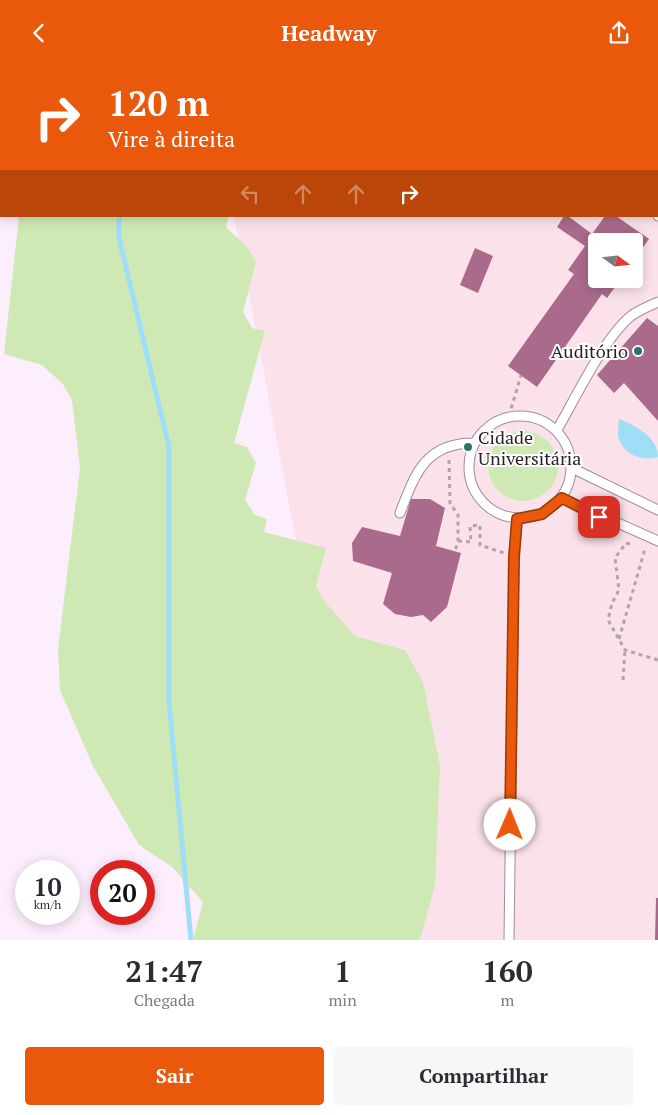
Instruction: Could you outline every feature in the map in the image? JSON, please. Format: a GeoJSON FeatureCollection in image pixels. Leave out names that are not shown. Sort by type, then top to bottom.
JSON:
{"type":"FeatureCollection","features":[{"type":"Feature","properties":{"kind":"lane"},"geometry":{"type":"LineString","coordinates":[[557,430],[600,355],[622,326],[630,317],[658,301]]}},
{"type":"Feature","properties":{"kind":"lane"},"geometry":{"type":"LineString","coordinates":[[509,416],[531,417],[544,421],[557,430],[568,447],[572,468],[562,498],[542,514],[517,519],[498,514],[481,501],[471,484],[469,463],[474,443],[489,426],[509,416]]}},
{"type":"Feature","properties":{"kind":"lane"},"geometry":{"type":"LineString","coordinates":[[400,513],[414,477],[430,456],[447,445],[474,443]]}},
{"type":"Feature","properties":{"kind":"lane"},"geometry":{"type":"LineString","coordinates":[[572,468],[658,510]]}},
{"type":"Feature","properties":{"kind":"lane"},"geometry":{"type":"LineString","coordinates":[[562,498],[658,541]]}},
{"type":"Feature","properties":{"kind":"lane"},"geometry":{"type":"LineString","coordinates":[[509,940],[514,557],[517,519]]}},
{"type":"Feature","properties":{"kind":"path"},"geometry":{"type":"LineString","coordinates":[[509,416],[521,375]]}},
{"type":"Feature","properties":{"kind":"path"},"geometry":{"type":"LineString","coordinates":[[447,445],[450,503],[458,515],[458,541],[455,551]]}},
{"type":"Feature","properties":{"kind":"path"},"geometry":{"type":"LineString","coordinates":[[458,541],[471,542],[470,526],[480,525],[480,545],[514,557]]}},
{"type":"Feature","properties":{"kind":"path"},"geometry":{"type":"LineString","coordinates":[[639,545],[646,547],[658,541]]}},
{"type":"Feature","properties":{"kind":"path"},"geometry":{"type":"LineString","coordinates":[[623,680],[625,650],[608,620],[612,603],[620,590],[615,558],[626,543],[632,544]]}},
{"type":"Feature","properties":{"kind":"path"},"geometry":{"type":"LineString","coordinates":[[619,639],[646,547]]}},
{"type":"Feature","properties":{"kind":"path"},"geometry":{"type":"LineString","coordinates":[[625,650],[658,660]]}},
{"type":"Feature","properties":{"kind":"shaded area","name":"Cidade Universitária"},"geometry":{"type":"Polygon","coordinates":[[[234,217],[658,217],[658,940],[349,940],[310,615],[234,217]]]}},
{"type":"Feature","properties":{"kind":"green space"},"geometry":{"type":"Polygon","coordinates":[[[19,217],[229,217],[226,227],[247,247],[256,262],[243,312],[252,328],[265,331],[234,443],[247,447],[256,463],[245,500],[255,515],[267,519],[264,532],[326,548],[316,586],[325,602],[355,636],[405,650],[423,682],[440,766],[435,885],[420,940],[193,940],[203,902],[172,867],[139,845],[93,766],[60,690],[58,649],[80,468],[72,400],[63,384],[42,365],[4,354],[19,217]]]}},
{"type":"Feature","properties":{"kind":"green space"},"geometry":{"type":"Polygon","coordinates":[[[516,431],[530,431],[543,436],[553,446],[558,459],[558,473],[553,486],[543,496],[530,501],[516,501],[503,496],[493,486],[488,473],[488,459],[493,446],[503,436],[516,431]]]}},
{"type":"Feature","properties":{"kind":"water"},"geometry":{"type":"Polygon","coordinates":[[[619,419],[645,433],[654,444],[658,457],[640,458],[625,449],[618,437],[619,419]]]}},
{"type":"Feature","properties":{"kind":"building"},"geometry":{"type":"Polygon","coordinates":[[[563,217],[569,217],[591,233],[588,233],[588,288],[614,288],[607,298],[602,294],[537,387],[508,366],[574,274],[568,270],[585,246],[557,227],[563,217]]]}},
{"type":"Feature","properties":{"kind":"building"},"geometry":{"type":"Polygon","coordinates":[[[604,217],[617,217],[640,233],[593,233],[604,217]]]}},
{"type":"Feature","properties":{"kind":"building"},"geometry":{"type":"Polygon","coordinates":[[[643,235],[649,239],[643,247],[643,235]]]}},
{"type":"Feature","properties":{"kind":"building"},"geometry":{"type":"Polygon","coordinates":[[[475,248],[493,256],[478,293],[460,285],[475,248]]]}},
{"type":"Feature","properties":{"kind":"building","name":"Auditório"},"geometry":{"type":"Polygon","coordinates":[[[647,318],[658,326],[658,421],[624,383],[614,393],[597,375],[647,318]]]}},
{"type":"Feature","properties":{"kind":"building"},"geometry":{"type":"Polygon","coordinates":[[[411,499],[430,499],[445,508],[436,546],[461,553],[447,607],[431,622],[423,615],[411,617],[395,614],[383,604],[392,573],[353,561],[352,543],[362,527],[400,536],[411,499]]]}},
{"type":"Feature","properties":{"kind":"building"},"geometry":{"type":"Polygon","coordinates":[[[656,898],[658,898],[658,940],[655,940],[656,898]]]}},
{"type":"Feature","properties":{"kind":"waterway"},"geometry":{"type":"LineString","coordinates":[[119,217],[119,238],[169,447],[169,702],[191,940]]}},
{"type":"Feature","properties":{"kind":"place","name":"Auditório"},"geometry":{"type":"Point","coordinates":[638,351]}},
{"type":"Feature","properties":{"kind":"place","name":"Cidade Universitária"},"geometry":{"type":"Point","coordinates":[468,447]}},
{"type":"Feature","properties":{"kind":"route"},"geometry":{"type":"LineString","coordinates":[[510,825],[514,557],[517,519],[542,514],[562,498],[599,517]]}}]}
